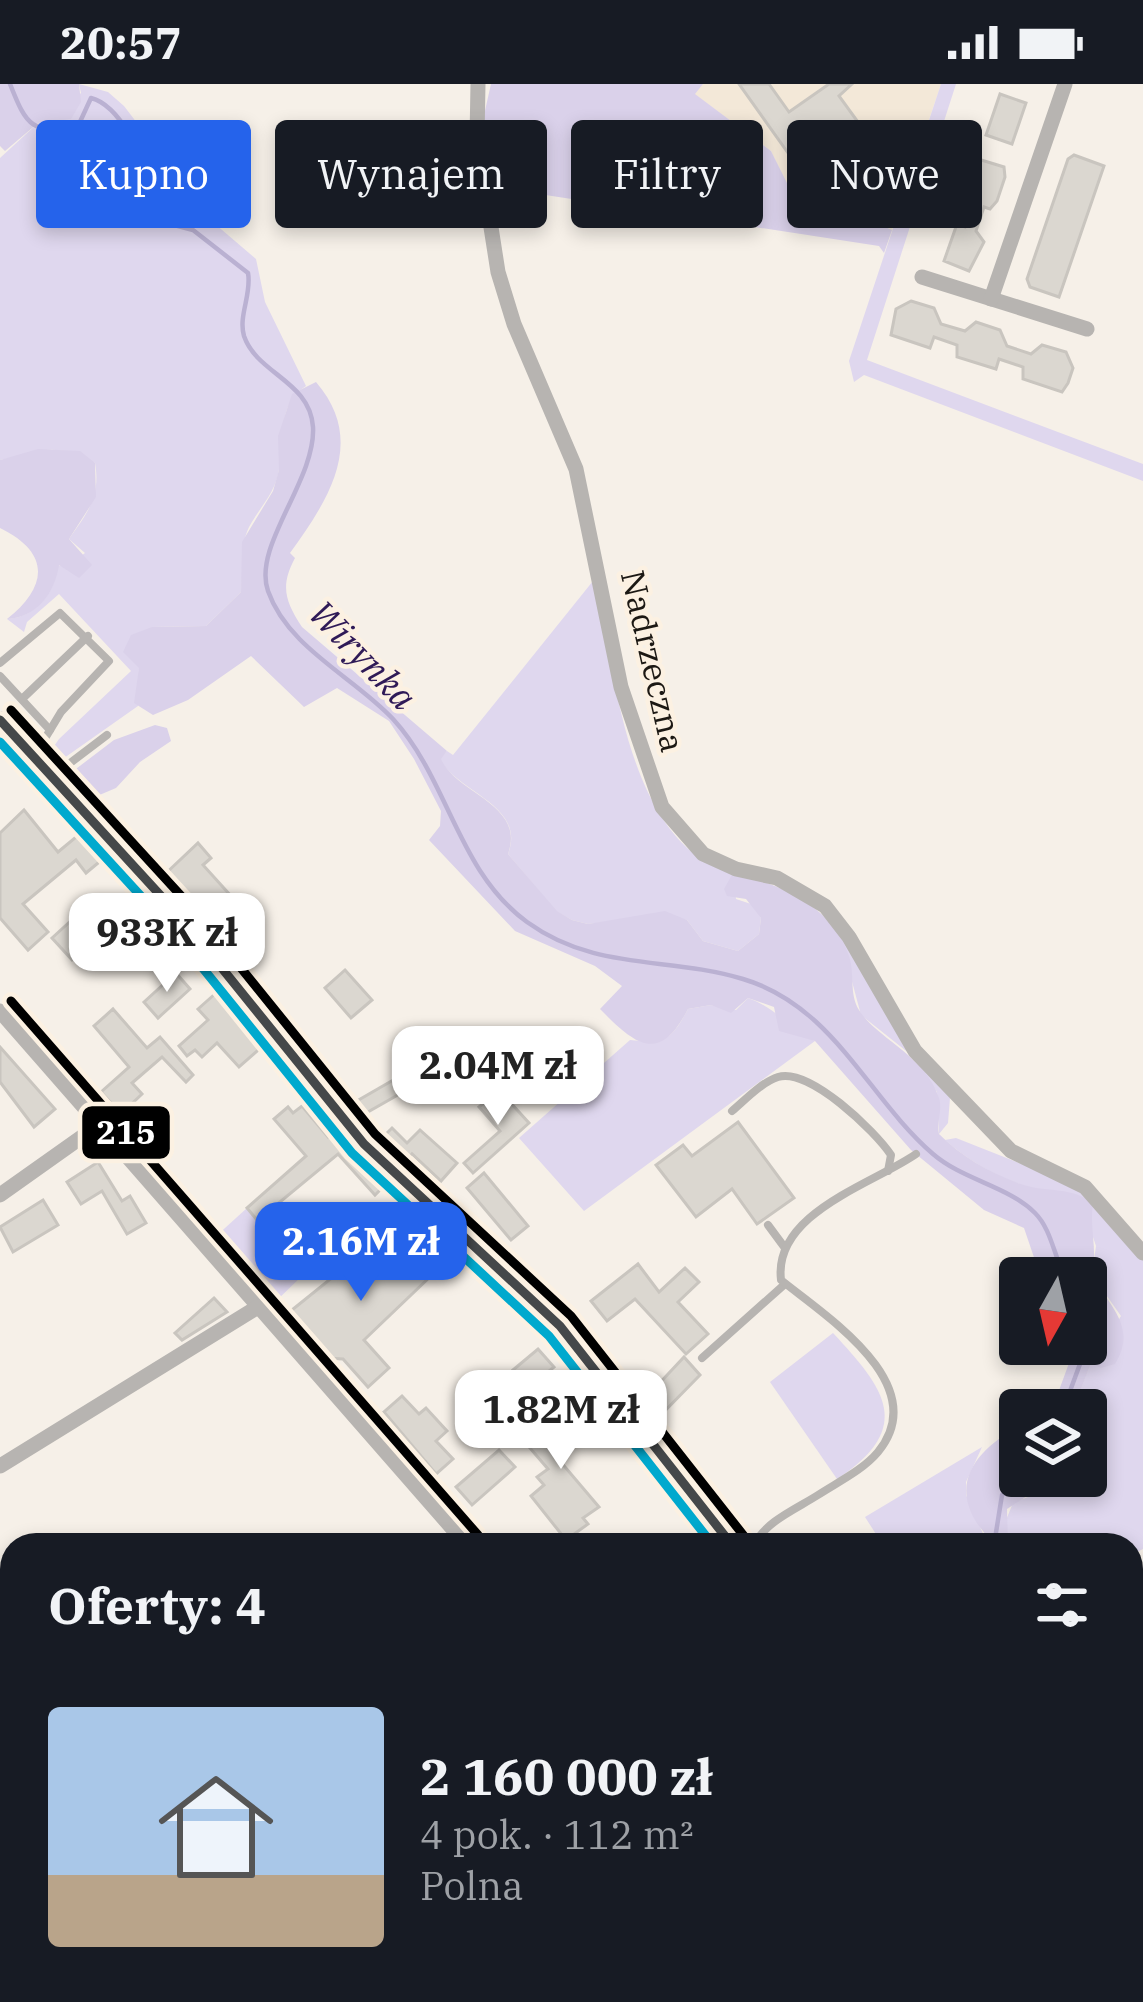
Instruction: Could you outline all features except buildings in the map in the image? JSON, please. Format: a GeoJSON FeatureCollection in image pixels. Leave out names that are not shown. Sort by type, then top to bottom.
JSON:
{"type":"FeatureCollection","features":[{"type":"Feature","properties":{"kind":"street","name":"Nadrzeczna"},"geometry":{"type":"LineString","coordinates":[[478,84],[478,150],[498,272],[514,324],[577,469],[621,687],[662,807],[704,854],[736,869],[777,878],[825,906],[849,937],[915,1051],[1011,1151],[1096,1196],[1143,1253]]}},
{"type":"Feature","properties":{"kind":"street"},"geometry":{"type":"LineString","coordinates":[[991,299],[1065,84]]}},
{"type":"Feature","properties":{"kind":"street"},"geometry":{"type":"LineString","coordinates":[[922,278],[1087,329]]}},
{"type":"Feature","properties":{"kind":"street"},"geometry":{"type":"LineString","coordinates":[[0,720],[195,935],[364,1144],[560,1326],[723,1533]]}},
{"type":"Feature","properties":{"kind":"street"},"geometry":{"type":"LineString","coordinates":[[0,1011],[261,1305],[451,1533]]}},
{"type":"Feature","properties":{"kind":"street"},"geometry":{"type":"LineString","coordinates":[[0,1195],[100,1124]]}},
{"type":"Feature","properties":{"kind":"street"},"geometry":{"type":"LineString","coordinates":[[0,1466],[261,1305]]}},
{"type":"Feature","properties":{"kind":"lane"},"geometry":{"type":"LineString","coordinates":[[0,663],[57,613],[67,615],[109,665],[50,730],[34,756]]}},
{"type":"Feature","properties":{"kind":"lane"},"geometry":{"type":"LineString","coordinates":[[22,699],[88,636]]}},
{"type":"Feature","properties":{"kind":"lane"},"geometry":{"type":"LineString","coordinates":[[0,676],[50,730]]}},
{"type":"Feature","properties":{"kind":"lane"},"geometry":{"type":"LineString","coordinates":[[52,776],[107,734]]}},
{"type":"Feature","properties":{"kind":"lane"},"geometry":{"type":"LineString","coordinates":[[732,1111],[773,1079],[797,1078],[869,1128],[891,1155],[887,1172]]}},
{"type":"Feature","properties":{"kind":"lane"},"geometry":{"type":"LineString","coordinates":[[763,1533],[877,1453],[892,1420],[891,1396],[875,1365],[832,1318],[785,1284],[779,1274],[785,1249],[826,1208],[916,1154]]}},
{"type":"Feature","properties":{"kind":"lane"},"geometry":{"type":"LineString","coordinates":[[768,1225],[785,1249]]}},
{"type":"Feature","properties":{"kind":"lane"},"geometry":{"type":"LineString","coordinates":[[702,1358],[785,1284]]}},
{"type":"Feature","properties":{"kind":"shaded area"},"geometry":{"type":"Polygon","coordinates":[[[0,84],[79,84],[81,102],[71,119],[36,120],[5,151],[0,146],[0,84]]]}},
{"type":"Feature","properties":{"kind":"shaded area"},"geometry":{"type":"Polygon","coordinates":[[[79,84],[108,92],[135,120],[53,120],[81,93],[79,84]]]}},
{"type":"Feature","properties":{"kind":"shaded area"},"geometry":{"type":"Polygon","coordinates":[[[491,84],[703,84],[695,94],[730,120],[571,120],[571,199],[547,195],[547,120],[484,120],[491,84]]]}},
{"type":"Feature","properties":{"kind":"shaded area"},"geometry":{"type":"Polygon","coordinates":[[[703,84],[941,84],[929,120],[787,120],[787,183],[771,151],[763,145],[763,120],[729,120],[694,94],[703,84]]]}},
{"type":"Feature","properties":{"kind":"shaded area"},"geometry":{"type":"Polygon","coordinates":[[[941,84],[956,84],[944,120],[929,120],[941,84]]]}},
{"type":"Feature","properties":{"kind":"shaded area"},"geometry":{"type":"Polygon","coordinates":[[[36,125],[36,228],[220,228],[256,259],[265,302],[306,386],[290,403],[277,479],[246,535],[241,592],[206,626],[152,627],[139,668],[138,706],[57,763],[50,752],[59,739],[131,671],[59,594],[27,622],[24,632],[7,619],[35,608],[58,565],[66,567],[85,553],[69,539],[91,504],[96,475],[95,463],[57,450],[0,460],[0,158],[36,125]]]}},
{"type":"Feature","properties":{"kind":"shaded area"},"geometry":{"type":"Polygon","coordinates":[[[763,145],[787,183],[787,228],[892,230],[884,253],[879,246],[761,228],[763,145]]]}},
{"type":"Feature","properties":{"kind":"shaded area"},"geometry":{"type":"Polygon","coordinates":[[[893,228],[910,228],[867,360],[1143,464],[1143,481],[864,375],[854,382],[849,361],[893,228]]]}},
{"type":"Feature","properties":{"kind":"shaded area"},"geometry":{"type":"Polygon","coordinates":[[[316,382],[339,426],[340,448],[329,491],[290,553],[295,558],[286,593],[292,609],[302,627],[447,751],[441,759],[449,771],[499,811],[511,837],[508,854],[557,911],[588,924],[665,911],[687,920],[703,941],[738,951],[759,934],[761,918],[746,899],[727,896],[724,889],[733,873],[803,900],[831,923],[841,939],[859,1010],[932,1083],[940,1102],[939,1134],[998,1175],[1030,1187],[1068,1192],[1093,1204],[1094,1257],[1034,1257],[1024,1228],[984,1210],[911,1150],[815,1041],[779,1031],[774,1007],[748,998],[731,1013],[711,1005],[688,1009],[668,1037],[657,1043],[647,1044],[625,1032],[600,1009],[622,986],[595,966],[515,931],[429,840],[440,826],[441,811],[389,721],[337,688],[304,707],[251,656],[188,700],[153,715],[134,703],[139,668],[123,652],[131,635],[152,627],[206,626],[241,592],[242,542],[273,491],[279,470],[278,436],[292,394],[316,382]]]}},
{"type":"Feature","properties":{"kind":"shaded area"},"geometry":{"type":"Polygon","coordinates":[[[38,449],[80,451],[95,463],[96,497],[69,539],[92,565],[79,578],[59,565],[42,602],[27,614],[7,619],[30,595],[38,572],[29,549],[0,528],[0,460],[38,449]]]}},
{"type":"Feature","properties":{"kind":"shaded area"},"geometry":{"type":"Polygon","coordinates":[[[597,576],[624,724],[650,796],[692,852],[733,873],[736,899],[754,905],[761,918],[759,934],[738,951],[703,941],[687,920],[656,916],[588,924],[556,911],[508,854],[511,837],[499,811],[448,771],[440,759],[447,751],[453,755],[597,576]]]}},
{"type":"Feature","properties":{"kind":"shaded area"},"geometry":{"type":"Polygon","coordinates":[[[155,725],[167,728],[171,741],[140,762],[116,788],[90,799],[68,775],[114,740],[155,725]]]}},
{"type":"Feature","properties":{"kind":"shaded area"},"geometry":{"type":"Polygon","coordinates":[[[839,933],[950,1098],[948,1123],[939,1134],[937,1092],[910,1054],[861,1015],[839,933]]]}},
{"type":"Feature","properties":{"kind":"shaded area"},"geometry":{"type":"Polygon","coordinates":[[[748,998],[815,1041],[584,1211],[519,1138],[630,1040],[666,1038],[688,1009],[711,1005],[736,1010],[748,998]]]}},
{"type":"Feature","properties":{"kind":"shaded area"},"geometry":{"type":"Polygon","coordinates":[[[956,1138],[1075,1185],[1143,1260],[1143,1533],[1007,1533],[1013,1503],[1028,1497],[1107,1497],[1107,1389],[1081,1389],[1090,1365],[1107,1365],[1107,1337],[1121,1316],[1107,1296],[1107,1257],[1094,1257],[1088,1222],[1092,1212],[1068,1194],[1022,1185],[972,1160],[945,1140],[956,1138]]]}},
{"type":"Feature","properties":{"kind":"shaded area"},"geometry":{"type":"Polygon","coordinates":[[[247,1208],[303,1275],[273,1304],[214,1238],[247,1208]]]}},
{"type":"Feature","properties":{"kind":"shaded area"},"geometry":{"type":"Polygon","coordinates":[[[1107,1299],[1124,1339],[1115,1364],[1101,1368],[1095,1365],[1107,1365],[1107,1299]]]}},
{"type":"Feature","properties":{"kind":"shaded area"},"geometry":{"type":"Polygon","coordinates":[[[833,1333],[866,1372],[884,1407],[877,1442],[837,1479],[770,1382],[833,1333]]]}},
{"type":"Feature","properties":{"kind":"shaded area"},"geometry":{"type":"Polygon","coordinates":[[[1068,1365],[1090,1365],[1081,1389],[1060,1389],[1068,1365]]]}},
{"type":"Feature","properties":{"kind":"shaded area"},"geometry":{"type":"Polygon","coordinates":[[[999,1439],[999,1497],[1025,1497],[1007,1509],[1008,1533],[984,1533],[968,1504],[969,1475],[999,1439]]]}},
{"type":"Feature","properties":{"kind":"shaded area"},"geometry":{"type":"Polygon","coordinates":[[[982,1447],[966,1482],[966,1495],[983,1533],[875,1533],[865,1517],[982,1447]]]}},
{"type":"Feature","properties":{"kind":"waterway","name":"Wirynka"},"geometry":{"type":"LineString","coordinates":[[10,84],[21,110],[41,128],[79,124],[91,98],[112,111],[143,162],[148,191],[144,217],[193,230],[248,273],[244,336],[260,360],[303,399],[313,427],[305,469],[269,554],[268,591],[290,629],[377,704],[412,743],[469,851],[503,901],[527,922],[579,949],[715,972],[775,992],[826,1031],[933,1154],[1035,1213],[1057,1257]]}},
{"type":"Feature","properties":{"kind":"waterway","name":"Wirynka"},"geometry":{"type":"LineString","coordinates":[[1071,1389],[1080,1365]]}},
{"type":"Feature","properties":{"kind":"waterway","name":"Wirynka"},"geometry":{"type":"LineString","coordinates":[[996,1533],[1002,1497]]}},
{"type":"Feature","properties":{"kind":"transit line","name":"215"},"geometry":{"type":"LineString","coordinates":[[11,710],[195,911],[375,1134],[571,1316],[742,1533]]}},
{"type":"Feature","properties":{"kind":"transit line"},"geometry":{"type":"LineString","coordinates":[[0,720],[183,920],[364,1144],[560,1326],[723,1533]]}},
{"type":"Feature","properties":{"kind":"transit line"},"geometry":{"type":"LineString","coordinates":[[0,742],[172,930],[352,1153],[549,1336],[704,1533]]}},
{"type":"Feature","properties":{"kind":"transit line","name":"215"},"geometry":{"type":"LineString","coordinates":[[11,1001],[476,1533]]}}]}
